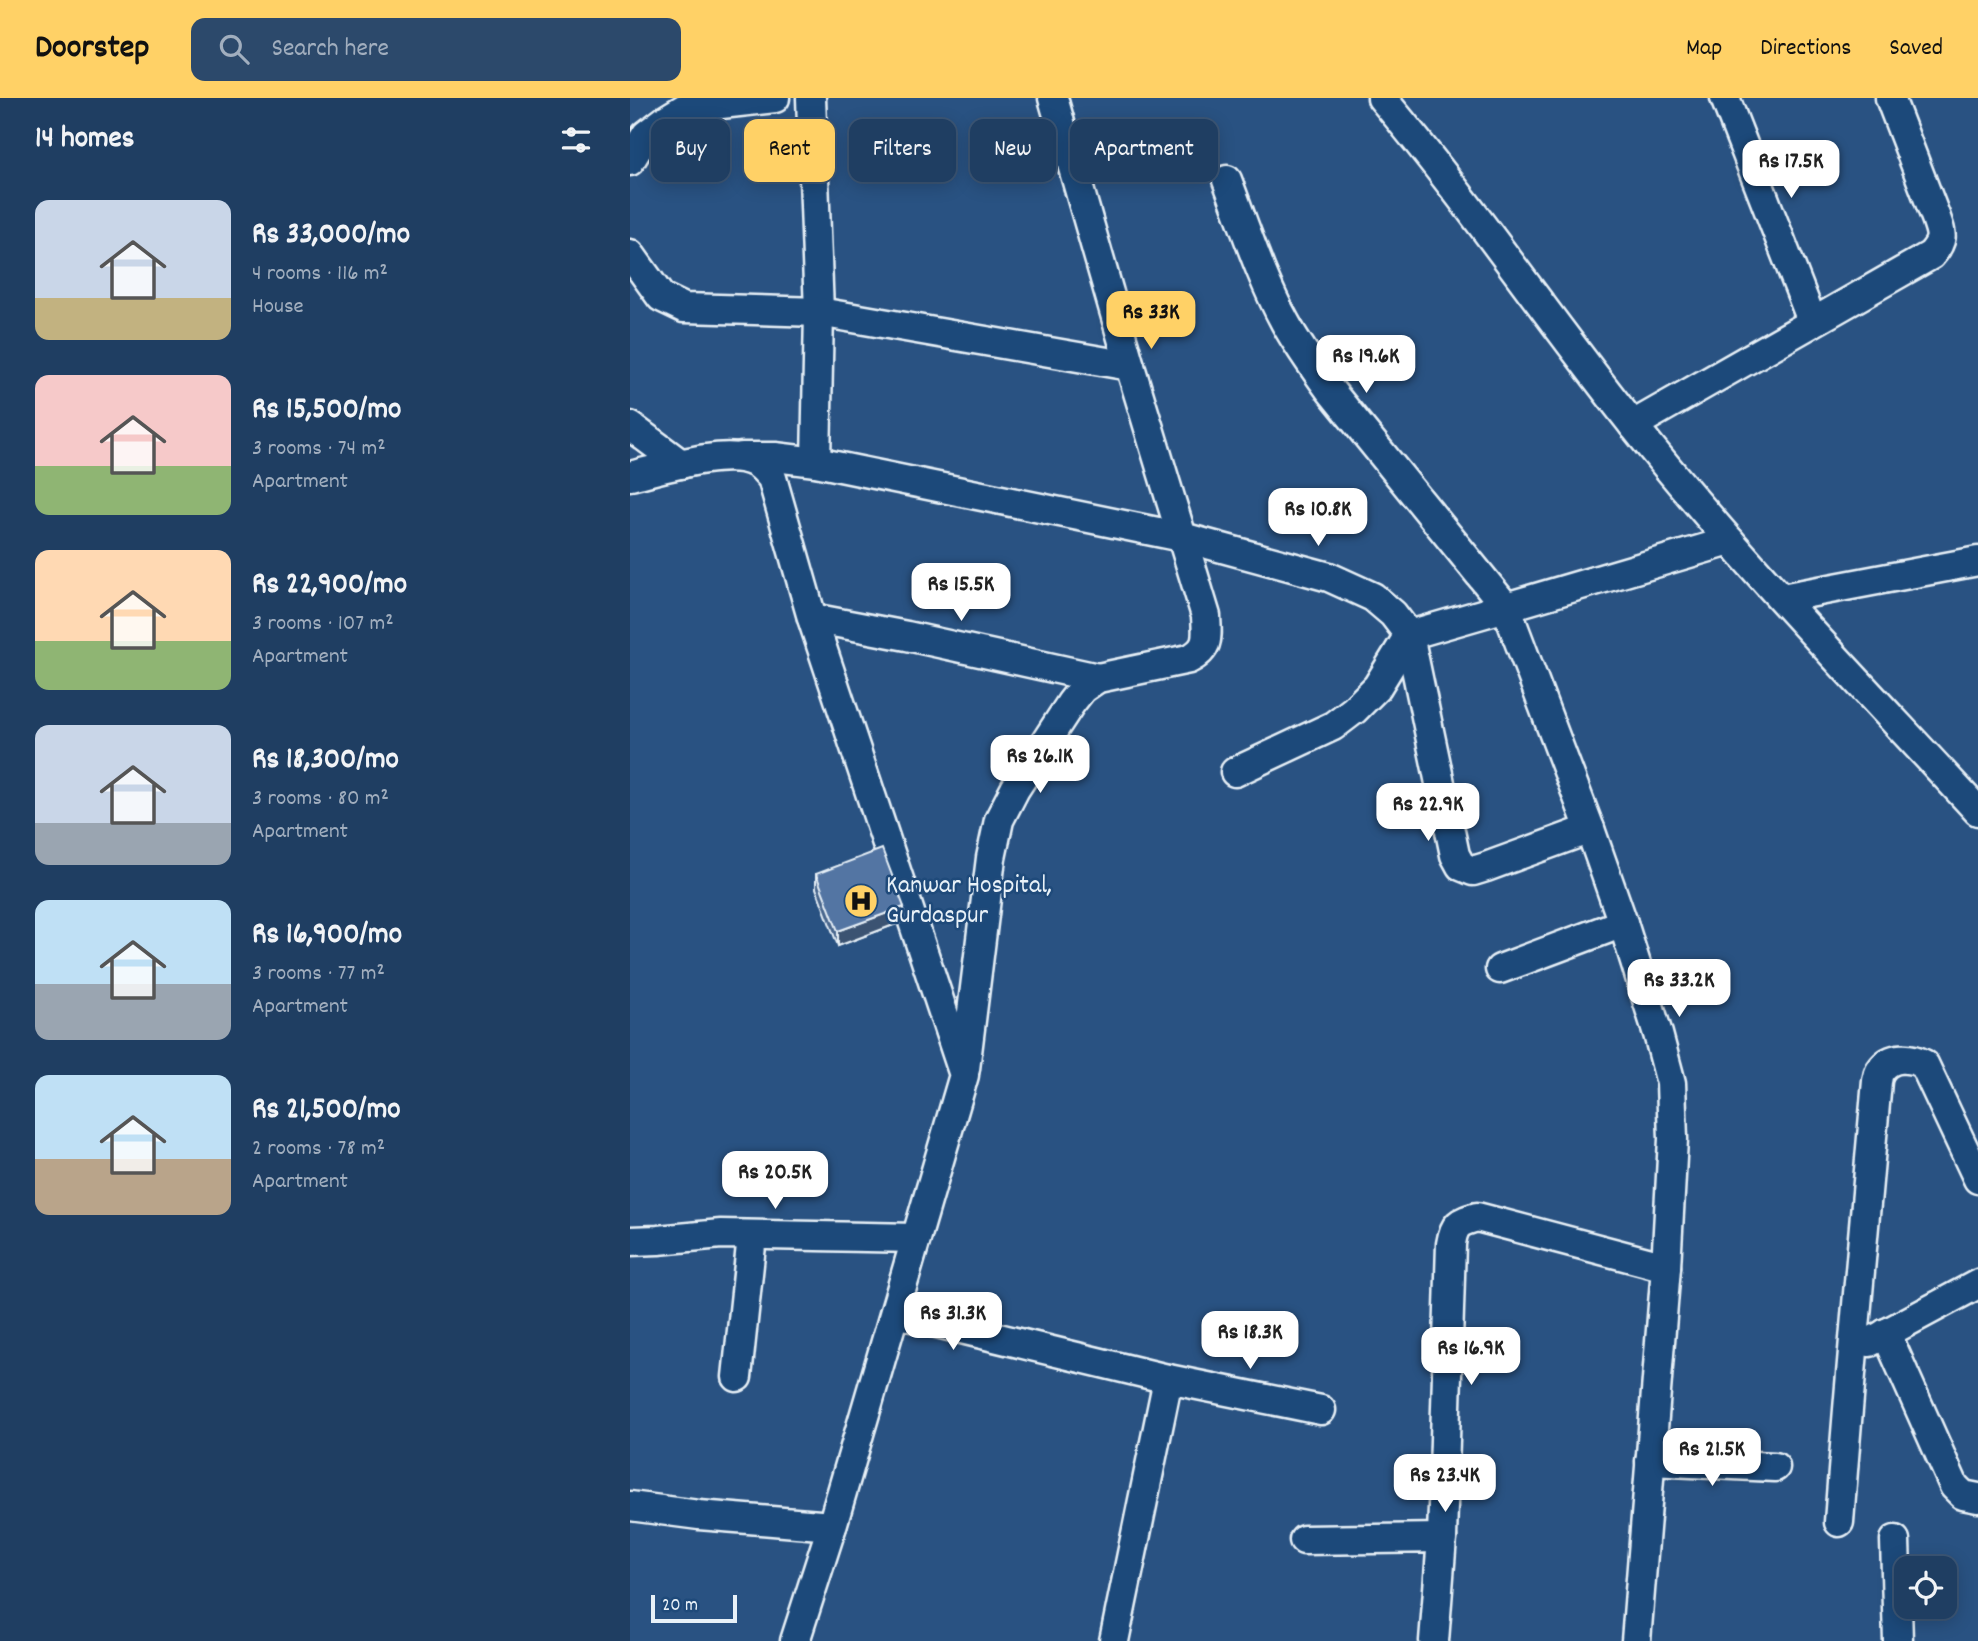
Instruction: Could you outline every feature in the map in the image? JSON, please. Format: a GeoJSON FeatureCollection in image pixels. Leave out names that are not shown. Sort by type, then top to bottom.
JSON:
{"type":"FeatureCollection","features":[{"type":"Feature","properties":{"kind":"street"},"geometry":{"type":"LineString","coordinates":[[630,161],[646,135],[685,108],[775,98]]}},
{"type":"Feature","properties":{"kind":"street"},"geometry":{"type":"LineString","coordinates":[[811,98],[819,312],[816,462]]}},
{"type":"Feature","properties":{"kind":"street"},"geometry":{"type":"LineString","coordinates":[[795,1641],[832,1525],[964,1075],[991,858],[999,820],[1015,789],[1082,689],[1098,678],[1189,659],[1200,653],[1207,640],[1206,616],[1053,98]]}},
{"type":"Feature","properties":{"kind":"street"},"geometry":{"type":"LineString","coordinates":[[1382,98],[1424,149],[1633,425],[1730,541],[1978,811]]}},
{"type":"Feature","properties":{"kind":"street"},"geometry":{"type":"LineString","coordinates":[[1724,98],[1812,321]]}},
{"type":"Feature","properties":{"kind":"street"},"geometry":{"type":"LineString","coordinates":[[1633,425],[1931,255],[1940,245],[1941,234],[1936,218],[1890,98]]}},
{"type":"Feature","properties":{"kind":"street"},"geometry":{"type":"LineString","coordinates":[[1227,180],[1267,284],[1304,354],[1506,607],[1590,829],[1658,1034],[1671,1083],[1673,1139],[1666,1267],[1636,1641]]}},
{"type":"Feature","properties":{"kind":"street"},"geometry":{"type":"LineString","coordinates":[[630,254],[661,297],[684,308],[819,312],[1130,366]]}},
{"type":"Feature","properties":{"kind":"street"},"geometry":{"type":"LineString","coordinates":[[630,426],[681,464]]}},
{"type":"Feature","properties":{"kind":"street"},"geometry":{"type":"LineString","coordinates":[[737,457],[756,463],[772,478],[812,618],[964,1075]]}},
{"type":"Feature","properties":{"kind":"street"},"geometry":{"type":"LineString","coordinates":[[630,476],[715,458],[775,457],[816,462],[1182,537],[1329,577],[1373,597],[1393,614],[1409,635],[1455,855],[1461,866],[1473,870],[1486,867],[1590,829]]}},
{"type":"Feature","properties":{"kind":"street"},"geometry":{"type":"LineString","coordinates":[[1235,772],[1333,726],[1354,710],[1377,687],[1409,635],[1730,541]]}},
{"type":"Feature","properties":{"kind":"street"},"geometry":{"type":"LineString","coordinates":[[1782,598],[1978,561]]}},
{"type":"Feature","properties":{"kind":"street"},"geometry":{"type":"LineString","coordinates":[[812,618],[1098,678]]}},
{"type":"Feature","properties":{"kind":"street"},"geometry":{"type":"LineString","coordinates":[[1500,969],[1623,923]]}},
{"type":"Feature","properties":{"kind":"street"},"geometry":{"type":"LineString","coordinates":[[1839,1521],[1877,1081],[1881,1070],[1888,1063],[1901,1058],[1915,1059],[1924,1064],[1975,1167]]}},
{"type":"Feature","properties":{"kind":"street"},"geometry":{"type":"LineString","coordinates":[[1434,1641],[1442,1538],[1453,1230],[1462,1222],[1477,1217],[1666,1267]]}},
{"type":"Feature","properties":{"kind":"street"},"geometry":{"type":"LineString","coordinates":[[630,1241],[721,1234],[916,1238]]}},
{"type":"Feature","properties":{"kind":"street"},"geometry":{"type":"LineString","coordinates":[[737,1377],[751,1236]]}},
{"type":"Feature","properties":{"kind":"street"},"geometry":{"type":"LineString","coordinates":[[1852,1352],[1978,1284]]}},
{"type":"Feature","properties":{"kind":"street"},"geometry":{"type":"LineString","coordinates":[[895,1313],[1168,1379],[1321,1410]]}},
{"type":"Feature","properties":{"kind":"street"},"geometry":{"type":"LineString","coordinates":[[1886,1333],[1954,1486],[1963,1495],[1978,1498]]}},
{"type":"Feature","properties":{"kind":"street"},"geometry":{"type":"LineString","coordinates":[[1114,1641],[1168,1379]]}},
{"type":"Feature","properties":{"kind":"street"},"geometry":{"type":"LineString","coordinates":[[1650,1461],[1775,1467]]}},
{"type":"Feature","properties":{"kind":"street"},"geometry":{"type":"LineString","coordinates":[[630,1506],[699,1516],[832,1525]]}},
{"type":"Feature","properties":{"kind":"street"},"geometry":{"type":"LineString","coordinates":[[1304,1540],[1442,1538]]}},
{"type":"Feature","properties":{"kind":"street"},"geometry":{"type":"LineString","coordinates":[[1895,1540],[1898,1641]]}},
{"type":"Feature","properties":{"kind":"building"},"geometry":{"type":"Polygon","coordinates":[[[882,849],[904,907],[838,931],[816,874],[882,849]]]}},
{"type":"Feature","properties":{"kind":"place","name":"Kanwar Hospital, Gurdaspur"},"geometry":{"type":"Point","coordinates":[861,901]}}]}
